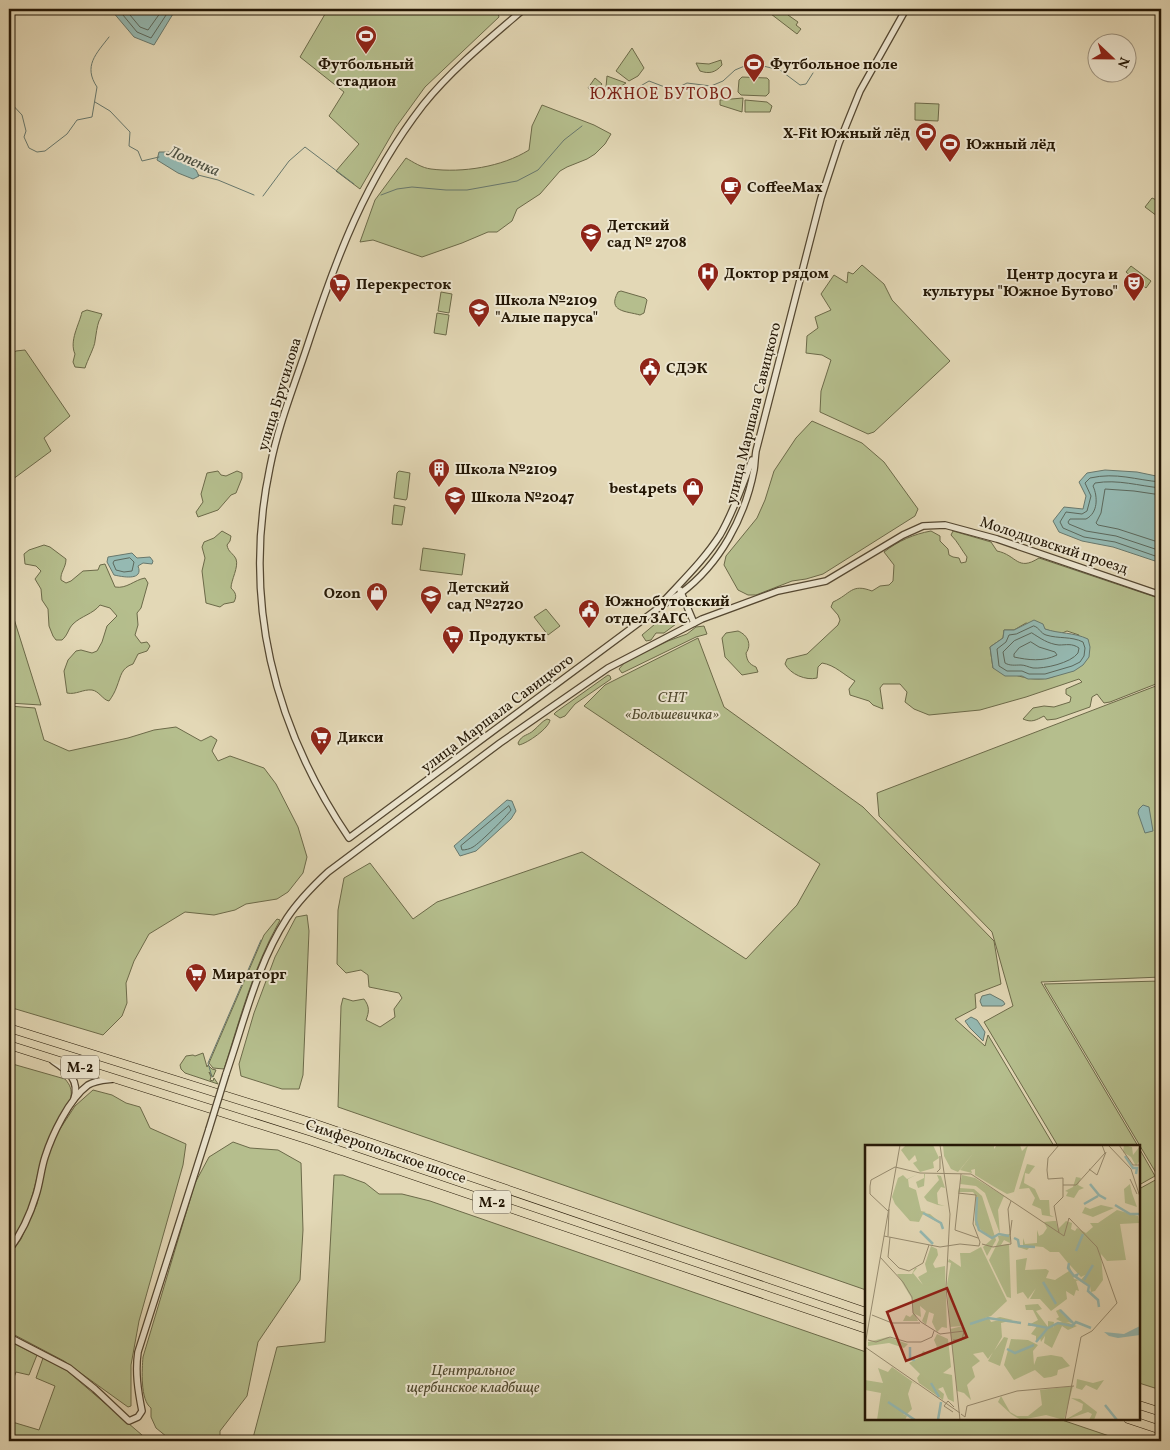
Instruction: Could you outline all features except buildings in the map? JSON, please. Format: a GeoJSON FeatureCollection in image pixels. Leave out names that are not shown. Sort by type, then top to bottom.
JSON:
{"type":"FeatureCollection","features":[{"type":"Feature","properties":{"kind":"highway","name":"Симферопольское шоссе"},"geometry":{"type":"LineString","coordinates":[[9,1028],[313,1123],[865,1312]]}},
{"type":"Feature","properties":{"kind":"highway","name":"Симферопольское шоссе"},"geometry":{"type":"LineString","coordinates":[[9,1044],[309,1140],[865,1329]]}},
{"type":"Feature","properties":{"kind":"highway"},"geometry":{"type":"LineString","coordinates":[[1140,1405],[1161,1412]]}},
{"type":"Feature","properties":{"kind":"highway"},"geometry":{"type":"LineString","coordinates":[[1131,1420],[1161,1430]]}},
{"type":"Feature","properties":{"kind":"street","name":"улица Брусилова"},"geometry":{"type":"LineString","coordinates":[[348,838],[315,784],[294,738],[279,697],[267,647],[261,586],[260,552],[270,466],[329,280],[344,241],[368,190],[386,158],[424,104],[463,63],[524,9]]}},
{"type":"Feature","properties":{"kind":"street","name":"улица Маршала Савицкого"},"geometry":{"type":"LineString","coordinates":[[348,838],[656,610],[682,593],[718,556],[733,531],[754,470],[755,453],[821,198],[838,143],[860,91],[906,9]]}},
{"type":"Feature","properties":{"kind":"street"},"geometry":{"type":"LineString","coordinates":[[656,610],[697,565],[719,535],[737,500],[755,453]]}},
{"type":"Feature","properties":{"kind":"street","name":"Молодцовский проезд"},"geometry":{"type":"LineString","coordinates":[[694,622],[778,591],[826,581],[917,528],[937,525],[945,525],[997,539],[1161,595]]}},
{"type":"Feature","properties":{"kind":"street"},"geometry":{"type":"LineString","coordinates":[[9,1337],[69,1368],[129,1421],[140,1415],[142,1411],[137,1376],[138,1352],[256,983],[287,918],[298,902],[322,877],[500,743],[584,684],[629,656],[694,622],[678,585]]}},
{"type":"Feature","properties":{"kind":"street"},"geometry":{"type":"LineString","coordinates":[[44,1056],[65,1069],[74,1078],[76,1089],[73,1101]]}},
{"type":"Feature","properties":{"kind":"street"},"geometry":{"type":"LineString","coordinates":[[9,1250],[18,1239],[28,1218],[51,1140],[73,1101],[88,1085],[99,1081],[116,1079]]}},
{"type":"Feature","properties":{"kind":"green space"},"geometry":{"type":"Polygon","coordinates":[[[328,9],[497,9],[499,17],[425,87],[396,127],[360,189],[336,171],[359,144],[329,116],[344,92],[300,57],[328,9]]]}},
{"type":"Feature","properties":{"kind":"green space"},"geometry":{"type":"Polygon","coordinates":[[[775,9],[793,9],[788,15],[798,22],[796,25],[801,29],[797,34],[771,14],[775,9]]]}},
{"type":"Feature","properties":{"kind":"green space"},"geometry":{"type":"Polygon","coordinates":[[[632,48],[644,68],[638,76],[629,81],[616,71],[632,48]]]}},
{"type":"Feature","properties":{"kind":"green space"},"geometry":{"type":"Polygon","coordinates":[[[721,60],[722,65],[717,70],[709,73],[700,71],[696,63],[709,64],[721,60]]]}},
{"type":"Feature","properties":{"kind":"green space"},"geometry":{"type":"Polygon","coordinates":[[[607,76],[626,83],[615,90],[606,87],[607,76]]]}},
{"type":"Feature","properties":{"kind":"green space","name":"Футбольное поле"},"geometry":{"type":"Polygon","coordinates":[[[742,77],[767,78],[769,80],[769,93],[766,96],[741,95],[738,92],[739,80],[742,77]]]}},
{"type":"Feature","properties":{"kind":"green space"},"geometry":{"type":"Polygon","coordinates":[[[595,78],[602,84],[595,93],[588,88],[595,78]]]}},
{"type":"Feature","properties":{"kind":"green space"},"geometry":{"type":"Polygon","coordinates":[[[743,98],[742,112],[720,105],[720,100],[743,98]]]}},
{"type":"Feature","properties":{"kind":"green space"},"geometry":{"type":"Polygon","coordinates":[[[745,100],[767,102],[772,106],[770,112],[745,112],[745,100]]]}},
{"type":"Feature","properties":{"kind":"green space"},"geometry":{"type":"Polygon","coordinates":[[[915,103],[939,104],[938,121],[915,120],[915,103]]]}},
{"type":"Feature","properties":{"kind":"green space"},"geometry":{"type":"Polygon","coordinates":[[[542,105],[594,125],[611,134],[605,144],[595,154],[560,171],[540,194],[517,209],[512,221],[497,232],[488,232],[422,257],[373,240],[360,242],[375,200],[406,158],[424,167],[443,170],[469,169],[507,161],[529,150],[532,126],[542,105]]]}},
{"type":"Feature","properties":{"kind":"green space"},"geometry":{"type":"Polygon","coordinates":[[[1152,198],[1161,202],[1161,219],[1145,207],[1152,198]]]}},
{"type":"Feature","properties":{"kind":"green space"},"geometry":{"type":"Polygon","coordinates":[[[862,265],[884,284],[892,300],[950,361],[874,432],[868,434],[820,412],[821,391],[831,360],[822,355],[806,353],[807,336],[818,328],[815,317],[831,310],[821,294],[834,275],[847,283],[848,272],[853,274],[862,265]]]}},
{"type":"Feature","properties":{"kind":"green space"},"geometry":{"type":"Polygon","coordinates":[[[1131,266],[1151,281],[1146,288],[1126,272],[1131,266]]]}},
{"type":"Feature","properties":{"kind":"green space"},"geometry":{"type":"Polygon","coordinates":[[[621,291],[645,298],[647,300],[644,313],[640,315],[620,310],[616,307],[615,299],[618,292],[621,291]]]}},
{"type":"Feature","properties":{"kind":"green space"},"geometry":{"type":"Polygon","coordinates":[[[441,292],[452,294],[449,313],[438,311],[441,292]]]}},
{"type":"Feature","properties":{"kind":"green space"},"geometry":{"type":"Polygon","coordinates":[[[87,310],[102,314],[94,346],[85,368],[75,367],[73,362],[75,354],[73,349],[74,338],[82,312],[87,310]]]}},
{"type":"Feature","properties":{"kind":"green space"},"geometry":{"type":"Polygon","coordinates":[[[437,313],[449,315],[446,335],[434,333],[437,313]]]}},
{"type":"Feature","properties":{"kind":"green space"},"geometry":{"type":"Polygon","coordinates":[[[25,350],[70,416],[44,438],[51,451],[9,482],[9,354],[25,350]]]}},
{"type":"Feature","properties":{"kind":"green space"},"geometry":{"type":"Polygon","coordinates":[[[812,421],[862,443],[884,462],[918,509],[915,516],[823,574],[792,581],[756,595],[748,595],[738,590],[724,565],[726,556],[757,518],[774,471],[796,438],[812,421]]]}},
{"type":"Feature","properties":{"kind":"green space"},"geometry":{"type":"Polygon","coordinates":[[[218,471],[221,475],[226,476],[237,471],[242,473],[236,493],[231,495],[218,510],[198,517],[196,512],[203,502],[201,494],[207,473],[218,471]]]}},
{"type":"Feature","properties":{"kind":"green space"},"geometry":{"type":"Polygon","coordinates":[[[399,471],[410,473],[406,500],[394,498],[397,473],[399,471]]]}},
{"type":"Feature","properties":{"kind":"green space"},"geometry":{"type":"Polygon","coordinates":[[[394,505],[405,507],[402,525],[392,524],[394,505]]]}},
{"type":"Feature","properties":{"kind":"green space"},"geometry":{"type":"Polygon","coordinates":[[[222,531],[231,536],[227,545],[237,562],[231,588],[236,595],[235,600],[220,607],[206,603],[202,571],[205,558],[202,547],[204,542],[214,538],[222,531]]]}},
{"type":"Feature","properties":{"kind":"green space"},"geometry":{"type":"Polygon","coordinates":[[[931,531],[940,536],[940,541],[948,549],[949,555],[959,558],[961,563],[966,562],[967,557],[951,535],[953,531],[991,542],[997,551],[1021,563],[1032,562],[1039,558],[1161,599],[1161,682],[1110,702],[1104,703],[1097,694],[1092,697],[1090,707],[1056,719],[1047,720],[1044,716],[1031,721],[1023,719],[1033,708],[1054,707],[1070,702],[1071,697],[1066,694],[1066,689],[1082,682],[1079,679],[980,710],[929,715],[914,709],[905,702],[907,692],[900,684],[883,684],[880,688],[883,709],[869,701],[850,695],[849,689],[855,681],[831,666],[822,663],[818,667],[817,678],[813,679],[803,678],[787,668],[785,664],[787,659],[807,654],[838,625],[840,620],[831,607],[833,602],[851,590],[860,588],[872,591],[880,586],[889,585],[893,581],[894,565],[884,552],[901,541],[931,531]],[[1026,623],[1014,630],[1004,630],[1003,638],[990,647],[993,668],[1031,679],[1055,676],[1079,635],[1067,631],[1060,634],[1026,623]]]}},
{"type":"Feature","properties":{"kind":"green space"},"geometry":{"type":"Polygon","coordinates":[[[44,545],[50,547],[66,559],[61,580],[66,583],[83,571],[98,570],[100,565],[105,564],[115,587],[127,586],[145,578],[148,583],[141,608],[137,613],[138,625],[135,635],[141,643],[147,642],[150,646],[147,651],[138,654],[133,664],[124,670],[109,701],[92,690],[67,693],[64,671],[68,660],[76,651],[81,650],[92,653],[97,651],[107,626],[117,616],[110,608],[100,605],[73,624],[62,640],[56,640],[49,626],[48,609],[42,600],[41,589],[35,579],[41,571],[36,566],[25,564],[24,554],[29,550],[44,545]]]}},
{"type":"Feature","properties":{"kind":"green space"},"geometry":{"type":"Polygon","coordinates":[[[423,548],[465,554],[462,575],[420,570],[423,548]]]}},
{"type":"Feature","properties":{"kind":"green space"},"geometry":{"type":"Polygon","coordinates":[[[9,603],[41,705],[9,703],[9,603]]]}},
{"type":"Feature","properties":{"kind":"green space"},"geometry":{"type":"Polygon","coordinates":[[[546,609],[560,626],[548,635],[534,617],[546,609]]]}},
{"type":"Feature","properties":{"kind":"green space"},"geometry":{"type":"Polygon","coordinates":[[[661,619],[676,621],[676,624],[664,633],[656,633],[651,640],[646,641],[642,635],[661,619]]]}},
{"type":"Feature","properties":{"kind":"green space"},"geometry":{"type":"Polygon","coordinates":[[[704,626],[707,634],[696,637],[622,673],[619,669],[625,662],[687,634],[696,627],[704,626]]]}},
{"type":"Feature","properties":{"kind":"green space"},"geometry":{"type":"Polygon","coordinates":[[[738,631],[748,640],[747,658],[756,667],[758,672],[742,675],[725,657],[722,638],[726,633],[738,631]]]}},
{"type":"Feature","properties":{"kind":"green space","name":"СНТ «Большевичка»"},"geometry":{"type":"Polygon","coordinates":[[[698,638],[724,707],[863,807],[994,941],[1001,984],[975,994],[976,1008],[955,1019],[985,1046],[988,1035],[1053,1145],[865,1145],[865,1290],[338,1107],[341,1006],[343,998],[353,1001],[364,999],[368,1010],[366,1020],[380,1027],[395,1017],[394,1009],[402,998],[399,993],[369,987],[368,975],[361,970],[346,973],[337,964],[338,910],[344,878],[370,863],[413,919],[437,902],[582,852],[746,959],[797,905],[820,864],[584,706],[605,685],[698,638]]]}},
{"type":"Feature","properties":{"kind":"green space"},"geometry":{"type":"Polygon","coordinates":[[[608,675],[611,679],[575,704],[565,716],[560,718],[554,714],[556,712],[608,675]]]}},
{"type":"Feature","properties":{"kind":"green space"},"geometry":{"type":"Polygon","coordinates":[[[1161,684],[1161,977],[1041,982],[1137,1145],[1057,1145],[984,1022],[1013,1006],[992,932],[879,816],[877,793],[1161,684]]]}},
{"type":"Feature","properties":{"kind":"green space"},"geometry":{"type":"Polygon","coordinates":[[[9,706],[35,708],[44,740],[69,751],[128,738],[154,730],[176,727],[201,741],[211,736],[217,740],[212,751],[218,761],[230,756],[264,768],[276,784],[298,827],[307,857],[303,873],[288,892],[277,899],[246,904],[235,910],[214,915],[185,912],[149,934],[134,961],[126,983],[127,1003],[122,1016],[103,1035],[9,1007],[9,706]]]}},
{"type":"Feature","properties":{"kind":"green space"},"geometry":{"type":"Polygon","coordinates":[[[547,719],[550,720],[549,723],[542,731],[519,745],[518,743],[521,738],[532,732],[547,719]]]}},
{"type":"Feature","properties":{"kind":"green space"},"geometry":{"type":"Polygon","coordinates":[[[307,915],[309,931],[303,1075],[299,1089],[282,1089],[241,1076],[239,1064],[254,1013],[275,957],[296,917],[307,915]]]}},
{"type":"Feature","properties":{"kind":"green space"},"geometry":{"type":"Polygon","coordinates":[[[277,919],[280,920],[254,976],[224,1069],[213,1068],[209,1063],[264,935],[277,919]]]}},
{"type":"Feature","properties":{"kind":"green space"},"geometry":{"type":"Polygon","coordinates":[[[1161,981],[1161,1390],[1140,1383],[1140,1188],[1159,1178],[1044,984],[1161,981]]]}},
{"type":"Feature","properties":{"kind":"green space"},"geometry":{"type":"Polygon","coordinates":[[[203,1053],[207,1067],[208,1065],[216,1070],[213,1077],[209,1072],[210,1080],[213,1081],[214,1078],[218,1084],[185,1073],[181,1069],[180,1065],[186,1056],[195,1056],[203,1053]]]}},
{"type":"Feature","properties":{"kind":"green space"},"geometry":{"type":"Polygon","coordinates":[[[9,1063],[65,1079],[70,1087],[71,1094],[68,1106],[45,1148],[24,1220],[18,1233],[9,1245],[9,1063]]]}},
{"type":"Feature","properties":{"kind":"green space"},"geometry":{"type":"Polygon","coordinates":[[[93,1090],[112,1095],[126,1103],[140,1107],[150,1128],[186,1144],[183,1165],[139,1321],[131,1365],[131,1406],[128,1407],[64,1361],[9,1332],[9,1256],[21,1239],[37,1204],[48,1155],[56,1135],[75,1106],[93,1090]]]}},
{"type":"Feature","properties":{"kind":"green space"},"geometry":{"type":"Polygon","coordinates":[[[233,1142],[250,1148],[278,1150],[301,1163],[303,1230],[300,1280],[258,1342],[247,1396],[220,1431],[220,1441],[172,1441],[156,1428],[151,1417],[151,1408],[147,1404],[143,1392],[143,1357],[195,1183],[209,1157],[233,1142]]]}},
{"type":"Feature","properties":{"kind":"green space"},"geometry":{"type":"Polygon","coordinates":[[[1140,1150],[1155,1176],[1140,1184],[1140,1150]]]}},
{"type":"Feature","properties":{"kind":"green space","name":"Центральное щербинское кладбище"},"geometry":{"type":"Polygon","coordinates":[[[334,1175],[343,1175],[365,1183],[379,1194],[402,1194],[430,1201],[865,1352],[865,1420],[1062,1420],[1124,1441],[254,1441],[253,1438],[277,1347],[325,1342],[334,1175]]]}},
{"type":"Feature","properties":{"kind":"green space"},"geometry":{"type":"Polygon","coordinates":[[[9,1341],[37,1355],[29,1375],[16,1372],[9,1391],[9,1341]]]}},
{"type":"Feature","properties":{"kind":"green space"},"geometry":{"type":"Polygon","coordinates":[[[43,1358],[66,1370],[149,1441],[9,1441],[9,1421],[39,1430],[55,1386],[36,1378],[43,1358]]]}},
{"type":"Feature","properties":{"kind":"water"},"geometry":{"type":"Polygon","coordinates":[[[114,9],[176,9],[154,45],[134,37],[112,11],[114,9]]]}},
{"type":"Feature","properties":{"kind":"water"},"geometry":{"type":"Polygon","coordinates":[[[159,152],[171,152],[196,170],[199,176],[193,179],[178,173],[157,160],[159,152]]]}},
{"type":"Feature","properties":{"kind":"water"},"geometry":{"type":"Polygon","coordinates":[[[1105,470],[1137,472],[1161,477],[1161,563],[1113,547],[1082,541],[1059,532],[1053,521],[1064,507],[1083,509],[1086,496],[1079,482],[1087,473],[1105,470]]]}},
{"type":"Feature","properties":{"kind":"water"},"geometry":{"type":"Polygon","coordinates":[[[132,553],[137,558],[150,557],[153,561],[152,564],[143,563],[138,566],[138,574],[132,577],[114,575],[107,562],[108,557],[132,553]]]}},
{"type":"Feature","properties":{"kind":"water"},"geometry":{"type":"Polygon","coordinates":[[[1034,620],[1043,624],[1045,629],[1088,639],[1090,647],[1089,657],[1083,665],[1074,671],[1046,679],[1005,676],[993,668],[990,647],[1003,638],[1004,630],[1014,630],[1034,620]]]}},
{"type":"Feature","properties":{"kind":"water"},"geometry":{"type":"Polygon","coordinates":[[[507,800],[512,801],[516,811],[511,819],[476,851],[460,856],[454,846],[507,800]]]}},
{"type":"Feature","properties":{"kind":"water"},"geometry":{"type":"Polygon","coordinates":[[[1143,805],[1149,807],[1153,831],[1145,833],[1138,813],[1143,805]]]}},
{"type":"Feature","properties":{"kind":"water"},"geometry":{"type":"Polygon","coordinates":[[[990,994],[1005,1004],[1002,1006],[982,1006],[980,1001],[982,996],[990,994]]]}},
{"type":"Feature","properties":{"kind":"water"},"geometry":{"type":"Polygon","coordinates":[[[971,1017],[977,1020],[985,1032],[983,1041],[965,1021],[971,1017]]]}},
{"type":"Feature","properties":{"kind":"waterway","name":"Лопенка"},"geometry":{"type":"LineString","coordinates":[[9,101],[22,115],[26,131],[24,137],[29,148],[37,152],[45,151],[67,134],[77,120],[92,117],[97,87],[93,80],[91,66],[96,55],[109,37]]}},
{"type":"Feature","properties":{"kind":"waterway","name":"Лопенка"},"geometry":{"type":"LineString","coordinates":[[632,91],[649,81],[670,89],[687,83],[711,86],[723,81],[735,70],[747,65],[780,70],[800,85],[806,84],[813,73]]}},
{"type":"Feature","properties":{"kind":"waterway","name":"Лопенка"},"geometry":{"type":"LineString","coordinates":[[95,102],[110,111],[130,132],[129,146],[138,151],[142,161],[159,157]]}},
{"type":"Feature","properties":{"kind":"waterway","name":"Лопенка"},"geometry":{"type":"LineString","coordinates":[[381,195],[397,189],[412,187],[467,190],[517,181],[538,170],[564,140],[582,126]]}},
{"type":"Feature","properties":{"kind":"waterway","name":"Лопенка"},"geometry":{"type":"LineString","coordinates":[[263,196],[289,161],[305,147],[354,184]]}},
{"type":"Feature","properties":{"kind":"waterway","name":"Лопенка"},"geometry":{"type":"LineString","coordinates":[[198,175],[218,180],[254,195]]}},
{"type":"Feature","properties":{"kind":"waterway"},"geometry":{"type":"LineString","coordinates":[[212,1077],[208,1063],[261,940]]}},
{"type":"Feature","properties":{"kind":"place","name":"Футбольный стадион"},"geometry":{"type":"Point","coordinates":[366,55]}},
{"type":"Feature","properties":{"kind":"place","name":"Футбольное поле"},"geometry":{"type":"Point","coordinates":[754,83]}},
{"type":"Feature","properties":{"kind":"place","name":"X-Fit Южный лёд"},"geometry":{"type":"Point","coordinates":[926,152]}},
{"type":"Feature","properties":{"kind":"place","name":"Южный лёд"},"geometry":{"type":"Point","coordinates":[950,163]}},
{"type":"Feature","properties":{"kind":"place","name":"CoffeeMax"},"geometry":{"type":"Point","coordinates":[731,206]}},
{"type":"Feature","properties":{"kind":"place","name":"Детский сад № 2708"},"geometry":{"type":"Point","coordinates":[591,253]}},
{"type":"Feature","properties":{"kind":"place","name":"Доктор рядом"},"geometry":{"type":"Point","coordinates":[708,292]}},
{"type":"Feature","properties":{"kind":"place","name":"Центр досуга и культуры \"Южное Бутово\""},"geometry":{"type":"Point","coordinates":[1134,302]}},
{"type":"Feature","properties":{"kind":"place","name":"Перекресток"},"geometry":{"type":"Point","coordinates":[340,303]}},
{"type":"Feature","properties":{"kind":"place","name":"Школа №2109 \"Алые паруса\""},"geometry":{"type":"Point","coordinates":[479,328]}},
{"type":"Feature","properties":{"kind":"place","name":"СДЭК"},"geometry":{"type":"Point","coordinates":[650,387]}},
{"type":"Feature","properties":{"kind":"place","name":"Школа №2109"},"geometry":{"type":"Point","coordinates":[439,488]}},
{"type":"Feature","properties":{"kind":"place","name":"best4pets"},"geometry":{"type":"Point","coordinates":[693,507]}},
{"type":"Feature","properties":{"kind":"place","name":"Школа №2047"},"geometry":{"type":"Point","coordinates":[455,516]}},
{"type":"Feature","properties":{"kind":"place","name":"Ozon"},"geometry":{"type":"Point","coordinates":[377,612]}},
{"type":"Feature","properties":{"kind":"place","name":"Детский сад №2720"},"geometry":{"type":"Point","coordinates":[431,615]}},
{"type":"Feature","properties":{"kind":"place","name":"Южнобутовский отдел ЗАГС"},"geometry":{"type":"Point","coordinates":[589,629]}},
{"type":"Feature","properties":{"kind":"place","name":"Продукты"},"geometry":{"type":"Point","coordinates":[453,655]}},
{"type":"Feature","properties":{"kind":"place","name":"Дикси"},"geometry":{"type":"Point","coordinates":[321,756]}},
{"type":"Feature","properties":{"kind":"place","name":"Мираторг"},"geometry":{"type":"Point","coordinates":[196,993]}},
{"type":"Feature","properties":{"kind":"district","name":"ЮЖНОЕ БУТОВО"},"geometry":{"type":"Point","coordinates":[661,93]}}]}
